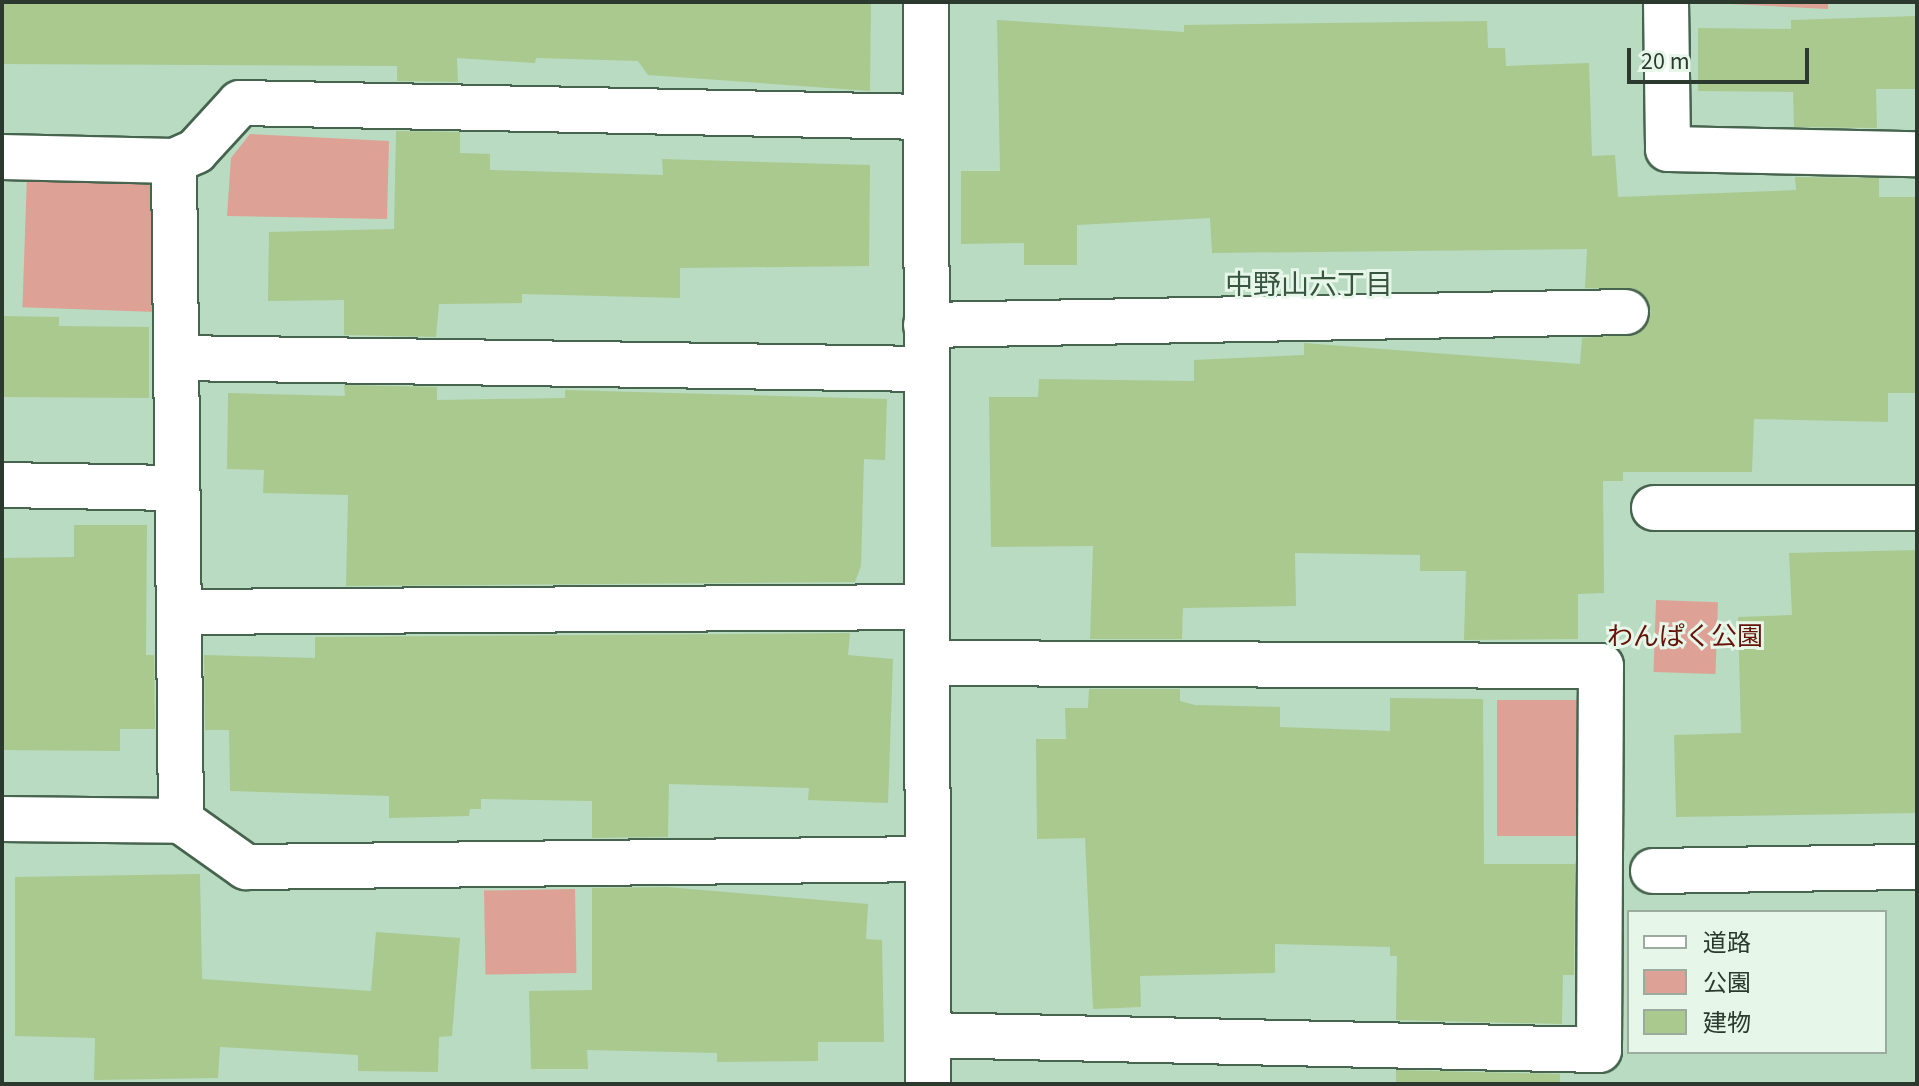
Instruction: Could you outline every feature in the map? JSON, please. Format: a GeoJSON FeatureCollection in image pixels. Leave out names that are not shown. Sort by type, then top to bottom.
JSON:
{"type":"FeatureCollection","features":[{"type":"Feature","properties":{"kind":"street"},"geometry":{"type":"LineString","coordinates":[[926,2],[928,1084]]}},
{"type":"Feature","properties":{"kind":"street"},"geometry":{"type":"LineString","coordinates":[[1666,2],[1668,149],[1917,154]]}},
{"type":"Feature","properties":{"kind":"street"},"geometry":{"type":"LineString","coordinates":[[2,157],[174,161],[196,151],[240,103],[925,117]]}},
{"type":"Feature","properties":{"kind":"street"},"geometry":{"type":"LineString","coordinates":[[174,161],[181,821]]}},
{"type":"Feature","properties":{"kind":"street"},"geometry":{"type":"LineString","coordinates":[[926,325],[1626,312]]}},
{"type":"Feature","properties":{"kind":"street"},"geometry":{"type":"LineString","coordinates":[[176,358],[926,369]]}},
{"type":"Feature","properties":{"kind":"street"},"geometry":{"type":"LineString","coordinates":[[2,485],[176,488]]}},
{"type":"Feature","properties":{"kind":"street"},"geometry":{"type":"LineString","coordinates":[[1654,508],[1917,508]]}},
{"type":"Feature","properties":{"kind":"street"},"geometry":{"type":"LineString","coordinates":[[179,612],[927,607]]}},
{"type":"Feature","properties":{"kind":"street"},"geometry":{"type":"LineString","coordinates":[[927,663],[1601,666],[1599,1050],[928,1035]]}},
{"type":"Feature","properties":{"kind":"street"},"geometry":{"type":"LineString","coordinates":[[2,819],[181,821],[246,867],[928,859]]}},
{"type":"Feature","properties":{"kind":"street"},"geometry":{"type":"LineString","coordinates":[[1653,871],[1917,867]]}},
{"type":"Feature","properties":{"kind":"green space"},"geometry":{"type":"Polygon","coordinates":[[[1691,2],[1828,2],[1828,9],[1691,2]]]}},
{"type":"Feature","properties":{"kind":"green space"},"geometry":{"type":"Polygon","coordinates":[[[250,134],[389,141],[387,219],[227,216],[231,158],[250,134]]]}},
{"type":"Feature","properties":{"kind":"green space"},"geometry":{"type":"Polygon","coordinates":[[[27,173],[161,178],[156,312],[22,307],[27,173]]]}},
{"type":"Feature","properties":{"kind":"green space","name":"わんぱく公園"},"geometry":{"type":"Polygon","coordinates":[[[1656,600],[1718,602],[1715,674],[1653,672],[1656,600]]]}},
{"type":"Feature","properties":{"kind":"green space"},"geometry":{"type":"Polygon","coordinates":[[[1497,700],[1587,700],[1587,836],[1497,836],[1497,700]]]}},
{"type":"Feature","properties":{"kind":"green space"},"geometry":{"type":"Polygon","coordinates":[[[575,889],[576,973],[485,975],[484,891],[575,889]]]}},
{"type":"Feature","properties":{"kind":"building"},"geometry":{"type":"Polygon","coordinates":[[[2,2],[871,2],[870,91],[648,75],[638,61],[536,58],[535,63],[457,58],[458,82],[397,81],[397,66],[2,64],[2,2]]]}},
{"type":"Feature","properties":{"kind":"building"},"geometry":{"type":"Polygon","coordinates":[[[1917,16],[1917,89],[1876,89],[1877,128],[1794,127],[1793,92],[1698,91],[1698,28],[1791,29],[1791,20],[1917,16]]]}},
{"type":"Feature","properties":{"kind":"building"},"geometry":{"type":"Polygon","coordinates":[[[997,20],[1184,32],[1184,25],[1487,21],[1488,48],[1505,48],[1506,66],[1589,63],[1592,156],[1615,155],[1618,197],[1796,190],[1795,177],[1879,178],[1879,197],[1917,197],[1917,393],[1888,393],[1888,422],[1754,419],[1752,472],[1623,472],[1623,481],[1603,481],[1604,593],[1578,594],[1578,639],[1464,640],[1466,571],[1420,571],[1420,555],[1295,553],[1296,606],[1183,608],[1182,639],[1090,639],[1093,546],[991,547],[989,397],[1038,397],[1039,379],[1194,381],[1194,360],[1304,355],[1304,343],[1580,364],[1582,338],[1638,334],[1651,311],[1637,290],[1585,288],[1587,249],[1212,253],[1210,218],[1077,225],[1077,265],[1024,265],[1024,243],[961,244],[961,171],[1000,171],[997,20]]]}},
{"type":"Feature","properties":{"kind":"building"},"geometry":{"type":"Polygon","coordinates":[[[396,131],[460,132],[460,153],[490,154],[490,170],[663,175],[662,159],[870,165],[869,266],[680,268],[680,298],[522,294],[522,303],[439,304],[436,337],[344,335],[344,300],[268,301],[269,232],[394,229],[396,131]]]}},
{"type":"Feature","properties":{"kind":"building"},"geometry":{"type":"Polygon","coordinates":[[[2,316],[59,317],[59,326],[149,327],[149,398],[2,397],[2,316]]]}},
{"type":"Feature","properties":{"kind":"building"},"geometry":{"type":"Polygon","coordinates":[[[344,385],[437,387],[437,400],[565,398],[565,390],[887,399],[885,460],[864,459],[861,566],[855,582],[346,586],[348,495],[263,493],[264,470],[227,469],[228,393],[345,396],[344,385]]]}},
{"type":"Feature","properties":{"kind":"building"},"geometry":{"type":"Polygon","coordinates":[[[74,525],[147,525],[146,655],[154,655],[155,729],[120,729],[120,751],[2,750],[2,558],[74,557],[74,525]]]}},
{"type":"Feature","properties":{"kind":"building"},"geometry":{"type":"Polygon","coordinates":[[[1917,550],[1917,813],[1676,817],[1674,735],[1741,733],[1738,617],[1792,615],[1789,553],[1917,550]]]}},
{"type":"Feature","properties":{"kind":"building"},"geometry":{"type":"Polygon","coordinates":[[[850,633],[848,655],[893,659],[888,803],[808,800],[809,788],[669,784],[668,837],[592,838],[592,801],[481,799],[481,809],[470,809],[469,816],[389,818],[389,796],[230,791],[229,730],[205,730],[204,655],[315,658],[315,637],[850,633]]]}},
{"type":"Feature","properties":{"kind":"building"},"geometry":{"type":"Polygon","coordinates":[[[1089,689],[1180,689],[1180,701],[1195,705],[1280,707],[1280,727],[1390,731],[1390,698],[1483,699],[1484,864],[1575,864],[1574,975],[1563,975],[1562,1024],[1396,1020],[1397,956],[1390,956],[1390,947],[1275,944],[1275,973],[1140,976],[1141,1007],[1093,1009],[1085,838],[1037,839],[1036,739],[1066,739],[1065,708],[1088,708],[1089,689]]]}},
{"type":"Feature","properties":{"kind":"building"},"geometry":{"type":"Polygon","coordinates":[[[200,874],[202,979],[371,991],[376,932],[460,938],[452,1036],[439,1037],[438,1072],[358,1071],[358,1055],[220,1047],[218,1078],[94,1080],[95,1038],[15,1036],[15,877],[200,874]]]}},
{"type":"Feature","properties":{"kind":"building"},"geometry":{"type":"Polygon","coordinates":[[[667,887],[868,904],[866,939],[882,940],[884,1042],[818,1042],[818,1061],[717,1062],[717,1053],[587,1050],[588,1069],[531,1069],[529,991],[592,990],[592,888],[667,887]]]}},
{"type":"Feature","properties":{"kind":"building"},"geometry":{"type":"Polygon","coordinates":[[[1396,1070],[1560,1074],[1560,1084],[1396,1084],[1396,1070]]]}},
{"type":"Feature","properties":{"kind":"district","name":"中野山六丁目"},"geometry":{"type":"Point","coordinates":[1309,285]}}]}
